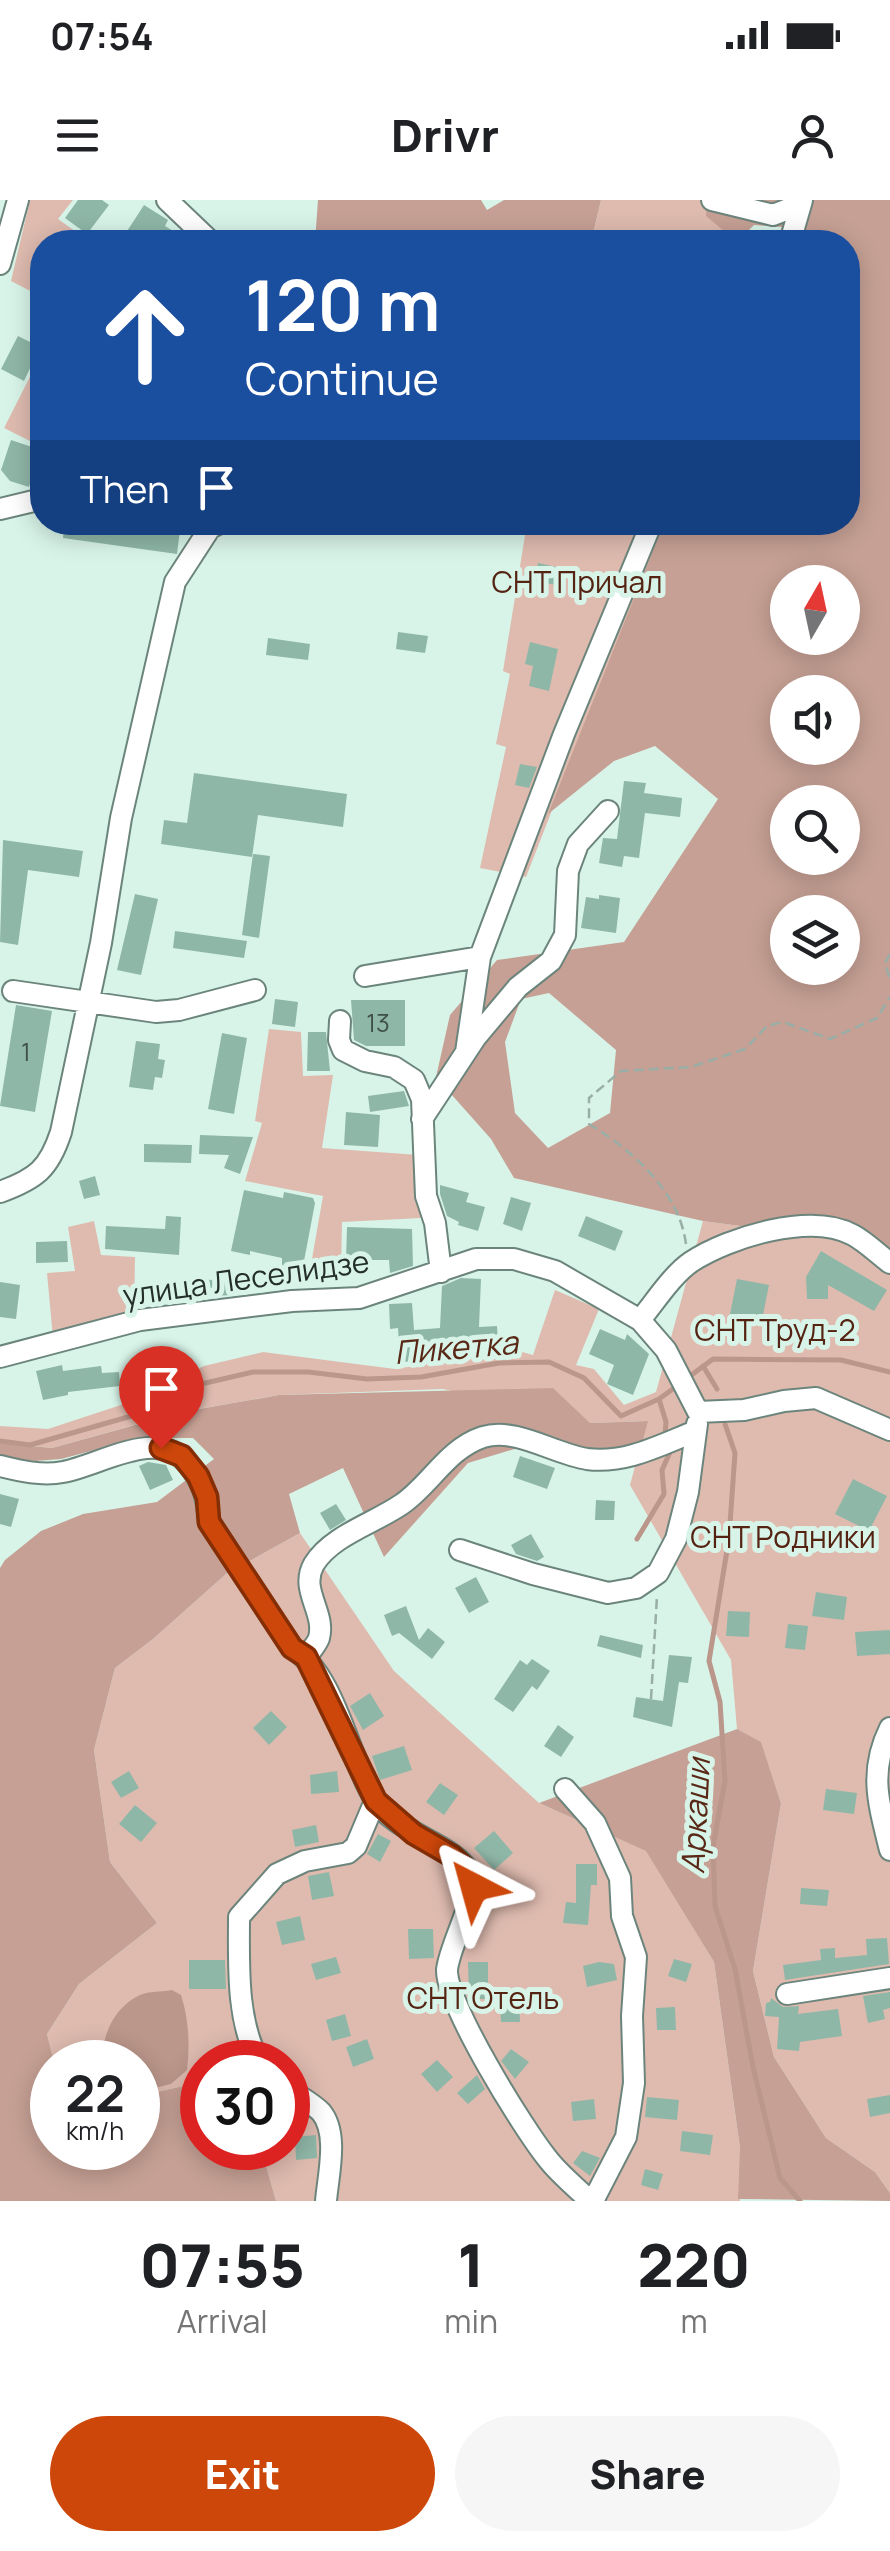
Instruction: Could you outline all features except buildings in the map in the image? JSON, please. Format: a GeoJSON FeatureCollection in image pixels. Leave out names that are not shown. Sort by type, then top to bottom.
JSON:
{"type":"FeatureCollection","features":[{"type":"Feature","properties":{"kind":"street"},"geometry":{"type":"LineString","coordinates":[[0,264],[18,200]]}},
{"type":"Feature","properties":{"kind":"street"},"geometry":{"type":"LineString","coordinates":[[167,200],[198,230]]}},
{"type":"Feature","properties":{"kind":"street"},"geometry":{"type":"LineString","coordinates":[[712,200],[772,215],[801,202]]}},
{"type":"Feature","properties":{"kind":"street"},"geometry":{"type":"LineString","coordinates":[[793,230],[801,202]]}},
{"type":"Feature","properties":{"kind":"street"},"geometry":{"type":"LineString","coordinates":[[0,509],[30,502]]}},
{"type":"Feature","properties":{"kind":"street"},"geometry":{"type":"LineString","coordinates":[[0,1192],[40,1173],[53,1157],[61,1132],[101,943],[121,818],[175,582],[205,535]]}},
{"type":"Feature","properties":{"kind":"street"},"geometry":{"type":"LineString","coordinates":[[466,1052],[480,957],[564,734],[647,535]]}},
{"type":"Feature","properties":{"kind":"street"},"geometry":{"type":"LineString","coordinates":[[422,1120],[466,1052],[518,988],[551,960],[565,935],[568,871],[578,844],[608,811]]}},
{"type":"Feature","properties":{"kind":"street"},"geometry":{"type":"LineString","coordinates":[[365,976],[480,957]]}},
{"type":"Feature","properties":{"kind":"street"},"geometry":{"type":"LineString","coordinates":[[13,990],[138,1011],[179,1010],[255,990]]}},
{"type":"Feature","properties":{"kind":"street"},"geometry":{"type":"LineString","coordinates":[[340,1020],[343,1050],[366,1061],[394,1067],[414,1080],[422,1099],[426,1196],[436,1223],[440,1272]]}},
{"type":"Feature","properties":{"kind":"street"},"geometry":{"type":"LineString","coordinates":[[640,1320],[689,1263],[732,1243],[792,1226],[824,1225],[853,1235],[890,1264]]}},
{"type":"Feature","properties":{"kind":"street","name":"улица Леселидзе"},"geometry":{"type":"LineString","coordinates":[[0,1357],[140,1320],[292,1300],[359,1298],[476,1259],[514,1259],[555,1271],[640,1320],[666,1350],[697,1421]]}},
{"type":"Feature","properties":{"kind":"street"},"geometry":{"type":"LineString","coordinates":[[306,1657],[319,1638],[308,1584],[312,1567],[326,1549],[423,1488],[438,1466],[484,1437],[501,1434],[587,1458],[621,1460],[697,1421],[784,1401],[816,1398],[890,1430]]}},
{"type":"Feature","properties":{"kind":"street"},"geometry":{"type":"LineString","coordinates":[[460,1550],[533,1574],[608,1592],[636,1588],[658,1574],[676,1539],[688,1492],[697,1421]]}},
{"type":"Feature","properties":{"kind":"street"},"geometry":{"type":"LineString","coordinates":[[0,1466],[60,1473],[142,1448],[161,1448],[182,1456],[198,1476],[207,1497],[209,1522],[292,1648],[306,1657],[376,1801],[414,1834],[452,1856],[471,1874],[474,1887],[448,1960],[452,1994],[496,2080],[548,2159],[592,2201],[626,2137],[634,2083],[632,2016],[636,1957],[622,1916],[620,1878],[595,1823],[565,1789]]}},
{"type":"Feature","properties":{"kind":"street"},"geometry":{"type":"LineString","coordinates":[[890,1728],[878,1754],[875,1780],[890,1850]]}},
{"type":"Feature","properties":{"kind":"street"},"geometry":{"type":"LineString","coordinates":[[250,2040],[239,1978],[239,1917],[276,1874],[305,1861],[348,1853],[356,1846],[376,1801]]}},
{"type":"Feature","properties":{"kind":"street"},"geometry":{"type":"LineString","coordinates":[[787,1994],[890,1978]]}},
{"type":"Feature","properties":{"kind":"street"},"geometry":{"type":"LineString","coordinates":[[310,2104],[320,2111],[330,2139],[326,2201]]}},
{"type":"Feature","properties":{"kind":"path"},"geometry":{"type":"LineString","coordinates":[[890,954],[886,963],[890,978]]}},
{"type":"Feature","properties":{"kind":"path"},"geometry":{"type":"LineString","coordinates":[[689,1263],[685,1236],[668,1194],[619,1142],[589,1124],[590,1098],[621,1071],[692,1067],[745,1049],[766,1026],[783,1022],[830,1039],[877,1018],[890,997]]}},
{"type":"Feature","properties":{"kind":"path"},"geometry":{"type":"LineString","coordinates":[[652,1699],[658,1574]]}},
{"type":"Feature","properties":{"kind":"green space"},"geometry":{"type":"Polygon","coordinates":[[[30,200],[73,200],[58,219],[74,230],[30,230],[30,291],[11,281],[30,200]]]}},
{"type":"Feature","properties":{"kind":"green space"},"geometry":{"type":"Polygon","coordinates":[[[601,200],[707,200],[728,230],[594,230],[601,200]]]}},
{"type":"Feature","properties":{"kind":"green space"},"geometry":{"type":"Polygon","coordinates":[[[30,377],[30,441],[4,428],[30,377]]]}},
{"type":"Feature","properties":{"kind":"green space","name":"СНТ Причал"},"geometry":{"type":"Polygon","coordinates":[[[525,535],[659,535],[526,877],[480,868],[506,747],[496,744],[510,674],[503,671],[525,535]]]}},
{"type":"Feature","properties":{"kind":"green space"},"geometry":{"type":"Polygon","coordinates":[[[269,1029],[301,1032],[303,1076],[333,1075],[322,1148],[419,1155],[421,1218],[342,1222],[341,1271],[310,1270],[323,1196],[245,1181],[262,1123],[255,1121],[269,1029]]]}},
{"type":"Feature","properties":{"kind":"green space"},"geometry":{"type":"Polygon","coordinates":[[[94,1221],[101,1255],[135,1257],[134,1313],[53,1338],[47,1273],[75,1271],[68,1227],[94,1221]]]}},
{"type":"Feature","properties":{"kind":"green space","name":"СНТ Родники"},"geometry":{"type":"Polygon","coordinates":[[[703,1221],[836,1239],[890,1261],[890,2193],[875,2172],[826,2138],[774,2057],[753,1971],[781,1803],[761,1743],[737,1729],[731,1660],[630,1485],[647,1421],[590,1423],[443,1389],[279,1395],[181,1412],[52,1448],[0,1443],[0,1426],[48,1429],[133,1401],[204,1366],[263,1352],[395,1369],[515,1350],[533,1355],[555,1290],[599,1309],[576,1365],[594,1369],[624,1405],[656,1392],[703,1221]]]}},
{"type":"Feature","properties":{"kind":"green space","name":"СНТ Отель"},"geometry":{"type":"Polygon","coordinates":[[[300,1533],[394,1671],[539,1803],[647,1851],[714,1962],[740,2148],[740,2201],[276,2201],[267,2170],[310,2170],[310,2040],[180,2040],[180,2087],[160,2091],[160,2040],[48,2040],[47,2034],[79,1984],[157,1923],[110,1862],[94,1750],[115,1668],[226,1574],[300,1533]]]}},
{"type":"Feature","properties":{"kind":"shaded area"},"geometry":{"type":"Polygon","coordinates":[[[318,200],[481,200],[487,210],[504,200],[601,200],[594,230],[316,230],[318,200]]]}},
{"type":"Feature","properties":{"kind":"shaded area"},"geometry":{"type":"Polygon","coordinates":[[[707,200],[890,200],[890,1261],[836,1239],[703,1221],[514,1178],[491,1139],[436,1077],[450,1015],[497,960],[624,942],[718,799],[655,746],[614,761],[548,814],[659,535],[860,535],[860,230],[781,230],[782,227],[754,225],[749,230],[723,230],[706,216],[707,200]],[[549,993],[521,999],[505,1042],[515,1113],[548,1148],[610,1113],[616,1050],[549,993]]]}},
{"type":"Feature","properties":{"kind":"shaded area"},"geometry":{"type":"Polygon","coordinates":[[[553,1388],[590,1423],[648,1421],[636,1465],[581,1466],[521,1447],[468,1463],[384,1557],[343,1468],[289,1494],[300,1533],[226,1574],[115,1668],[94,1750],[110,1862],[157,1923],[79,1984],[47,2034],[48,2040],[30,2040],[30,2170],[160,2170],[160,2091],[180,2087],[180,2170],[267,2170],[276,2201],[0,2201],[0,1568],[41,1531],[83,1514],[157,1502],[214,1459],[193,1438],[140,1438],[61,1459],[35,1461],[0,1457],[0,1443],[52,1448],[182,1412],[279,1395],[553,1388]]]}},
{"type":"Feature","properties":{"kind":"shaded area"},"geometry":{"type":"Polygon","coordinates":[[[737,1729],[761,1742],[781,1803],[753,1971],[774,2057],[826,2138],[875,2172],[890,2193],[890,2201],[738,2199],[740,2148],[714,1962],[646,1851],[539,1803],[737,1729]]]}},
{"type":"Feature","properties":{"kind":"shaded area"},"geometry":{"type":"Polygon","coordinates":[[[172,1990],[181,1995],[186,2014],[189,2040],[180,2040],[180,2076],[160,2087],[160,2040],[105,2040],[116,2015],[144,1994],[172,1990]]]}},
{"type":"Feature","properties":{"kind":"waterway","name":"Пикетка"},"geometry":{"type":"LineString","coordinates":[[686,1379],[713,1359],[841,1360],[890,1372]]}},
{"type":"Feature","properties":{"kind":"waterway","name":"Пикетка"},"geometry":{"type":"LineString","coordinates":[[0,1441],[30,1445],[135,1415],[171,1401],[197,1385],[253,1372],[308,1372],[367,1379],[421,1377],[499,1363],[549,1362],[584,1378],[621,1416],[677,1386]]}},
{"type":"Feature","properties":{"kind":"waterway"},"geometry":{"type":"LineString","coordinates":[[703,1366],[717,1389]]}},
{"type":"Feature","properties":{"kind":"waterway"},"geometry":{"type":"LineString","coordinates":[[659,1399],[666,1422],[665,1434]]}},
{"type":"Feature","properties":{"kind":"waterway","name":"Аркаши"},"geometry":{"type":"LineString","coordinates":[[725,1424],[735,1453],[729,1538],[709,1661],[720,1702],[725,1781],[713,1846],[715,1906],[735,1969],[753,2067],[780,2178],[800,2201]]}},
{"type":"Feature","properties":{"kind":"waterway"},"geometry":{"type":"LineString","coordinates":[[637,1539],[664,1494],[662,1470],[671,1450]]}},
{"type":"Feature","properties":{"kind":"route"},"geometry":{"type":"LineString","coordinates":[[161,1448],[182,1456],[198,1476],[207,1497],[209,1522],[292,1648],[306,1657],[376,1801],[414,1834],[452,1856],[471,1874],[474,1887]]}},
{"type":"Feature","properties":{"kind":"park label","name":"СНТ Труд-2"},"geometry":{"type":"Point","coordinates":[775,1331]}}]}
